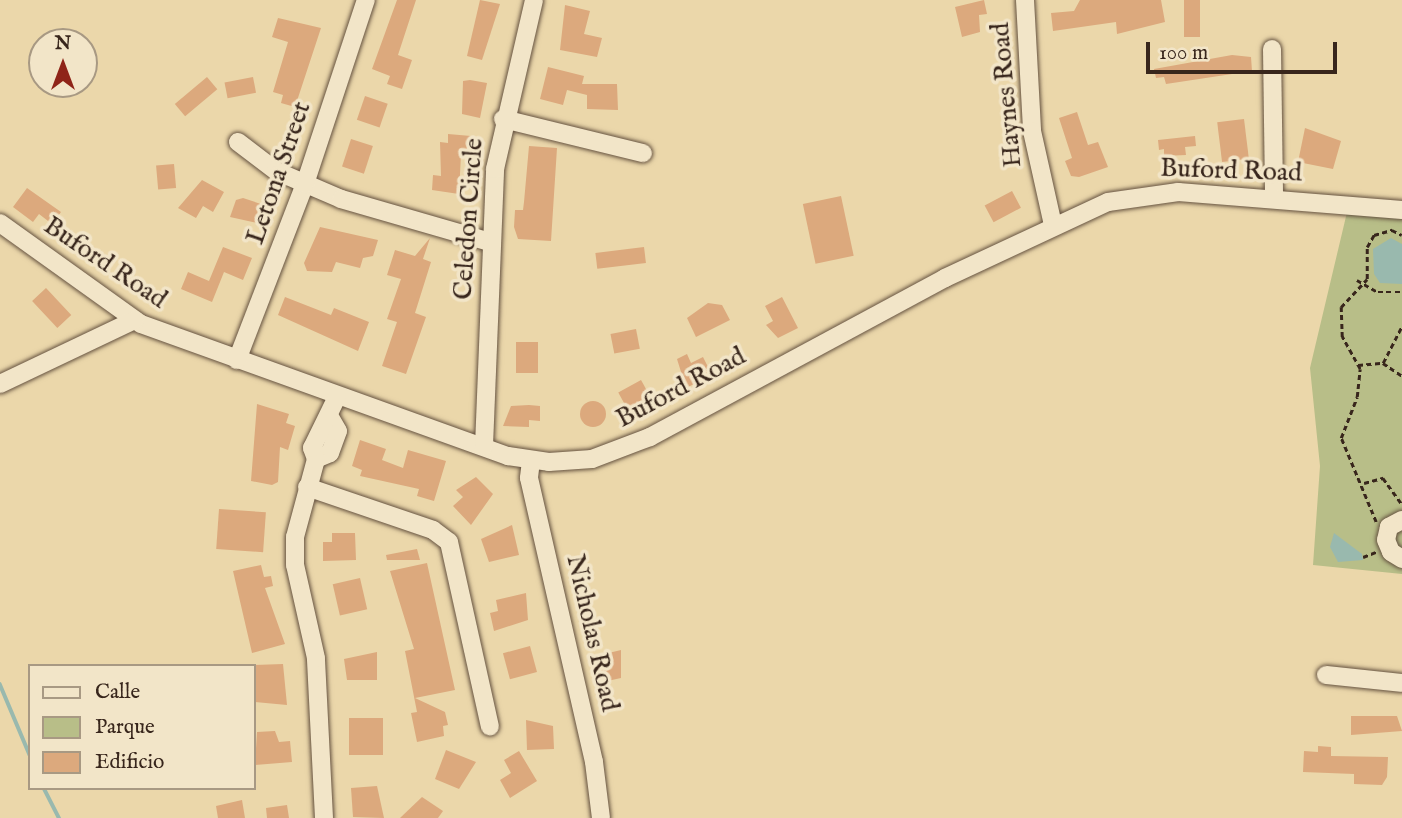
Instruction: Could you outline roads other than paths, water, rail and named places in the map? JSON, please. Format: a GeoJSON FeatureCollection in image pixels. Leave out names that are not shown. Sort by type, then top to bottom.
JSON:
{"type":"FeatureCollection","features":[{"type":"Feature","properties":{"kind":"street","name":"Letona Street"},"geometry":{"type":"LineString","coordinates":[[237,360],[305,184],[366,0]]}},
{"type":"Feature","properties":{"kind":"street","name":"Celedon Circle"},"geometry":{"type":"LineString","coordinates":[[484,446],[490,242],[503,119],[534,0]]}},
{"type":"Feature","properties":{"kind":"street","name":"Haynes Road"},"geometry":{"type":"LineString","coordinates":[[1025,0],[1032,131],[1053,225]]}},
{"type":"Feature","properties":{"kind":"street"},"geometry":{"type":"LineString","coordinates":[[1272,49],[1274,197]]}},
{"type":"Feature","properties":{"kind":"street"},"geometry":{"type":"LineString","coordinates":[[503,119],[643,153]]}},
{"type":"Feature","properties":{"kind":"street"},"geometry":{"type":"LineString","coordinates":[[238,142],[276,171],[305,184],[400,219],[490,242]]}},
{"type":"Feature","properties":{"kind":"street","name":"Buford Road"},"geometry":{"type":"LineString","coordinates":[[0,223],[135,320],[337,397],[531,461],[592,459],[650,437],[1053,225],[1127,197],[1178,192],[1274,197],[1402,210]]}},
{"type":"Feature","properties":{"kind":"street"},"geometry":{"type":"LineString","coordinates":[[0,384],[135,320]]}},
{"type":"Feature","properties":{"kind":"street"},"geometry":{"type":"LineString","coordinates":[[324,818],[316,658],[295,565],[296,517],[316,459],[330,453],[338,431],[330,417],[337,397]]}},
{"type":"Feature","properties":{"kind":"street","name":"Nicholas Road"},"geometry":{"type":"LineString","coordinates":[[531,461],[529,478],[594,762],[600,818]]}},
{"type":"Feature","properties":{"kind":"street"},"geometry":{"type":"LineString","coordinates":[[307,487],[433,530],[449,542],[490,727]]}},
{"type":"Feature","properties":{"kind":"street"},"geometry":{"type":"LineString","coordinates":[[1402,520],[1390,527],[1386,540],[1391,552],[1402,559]]}},
{"type":"Feature","properties":{"kind":"street"},"geometry":{"type":"LineString","coordinates":[[1326,675],[1402,683]]}},
{"type":"Feature","properties":{"kind":"water"},"geometry":{"type":"Polygon","coordinates":[[[1391,238],[1402,244],[1402,284],[1380,283],[1374,274],[1373,249],[1391,238]]]}},
{"type":"Feature","properties":{"kind":"water"},"geometry":{"type":"Polygon","coordinates":[[[1334,533],[1362,554],[1363,560],[1338,562],[1330,547],[1334,533]]]}},
{"type":"Feature","properties":{"kind":"waterway"},"geometry":{"type":"LineString","coordinates":[[0,684],[28,750]]}},
{"type":"Feature","properties":{"kind":"waterway"},"geometry":{"type":"LineString","coordinates":[[45,790],[59,818]]}}]}
